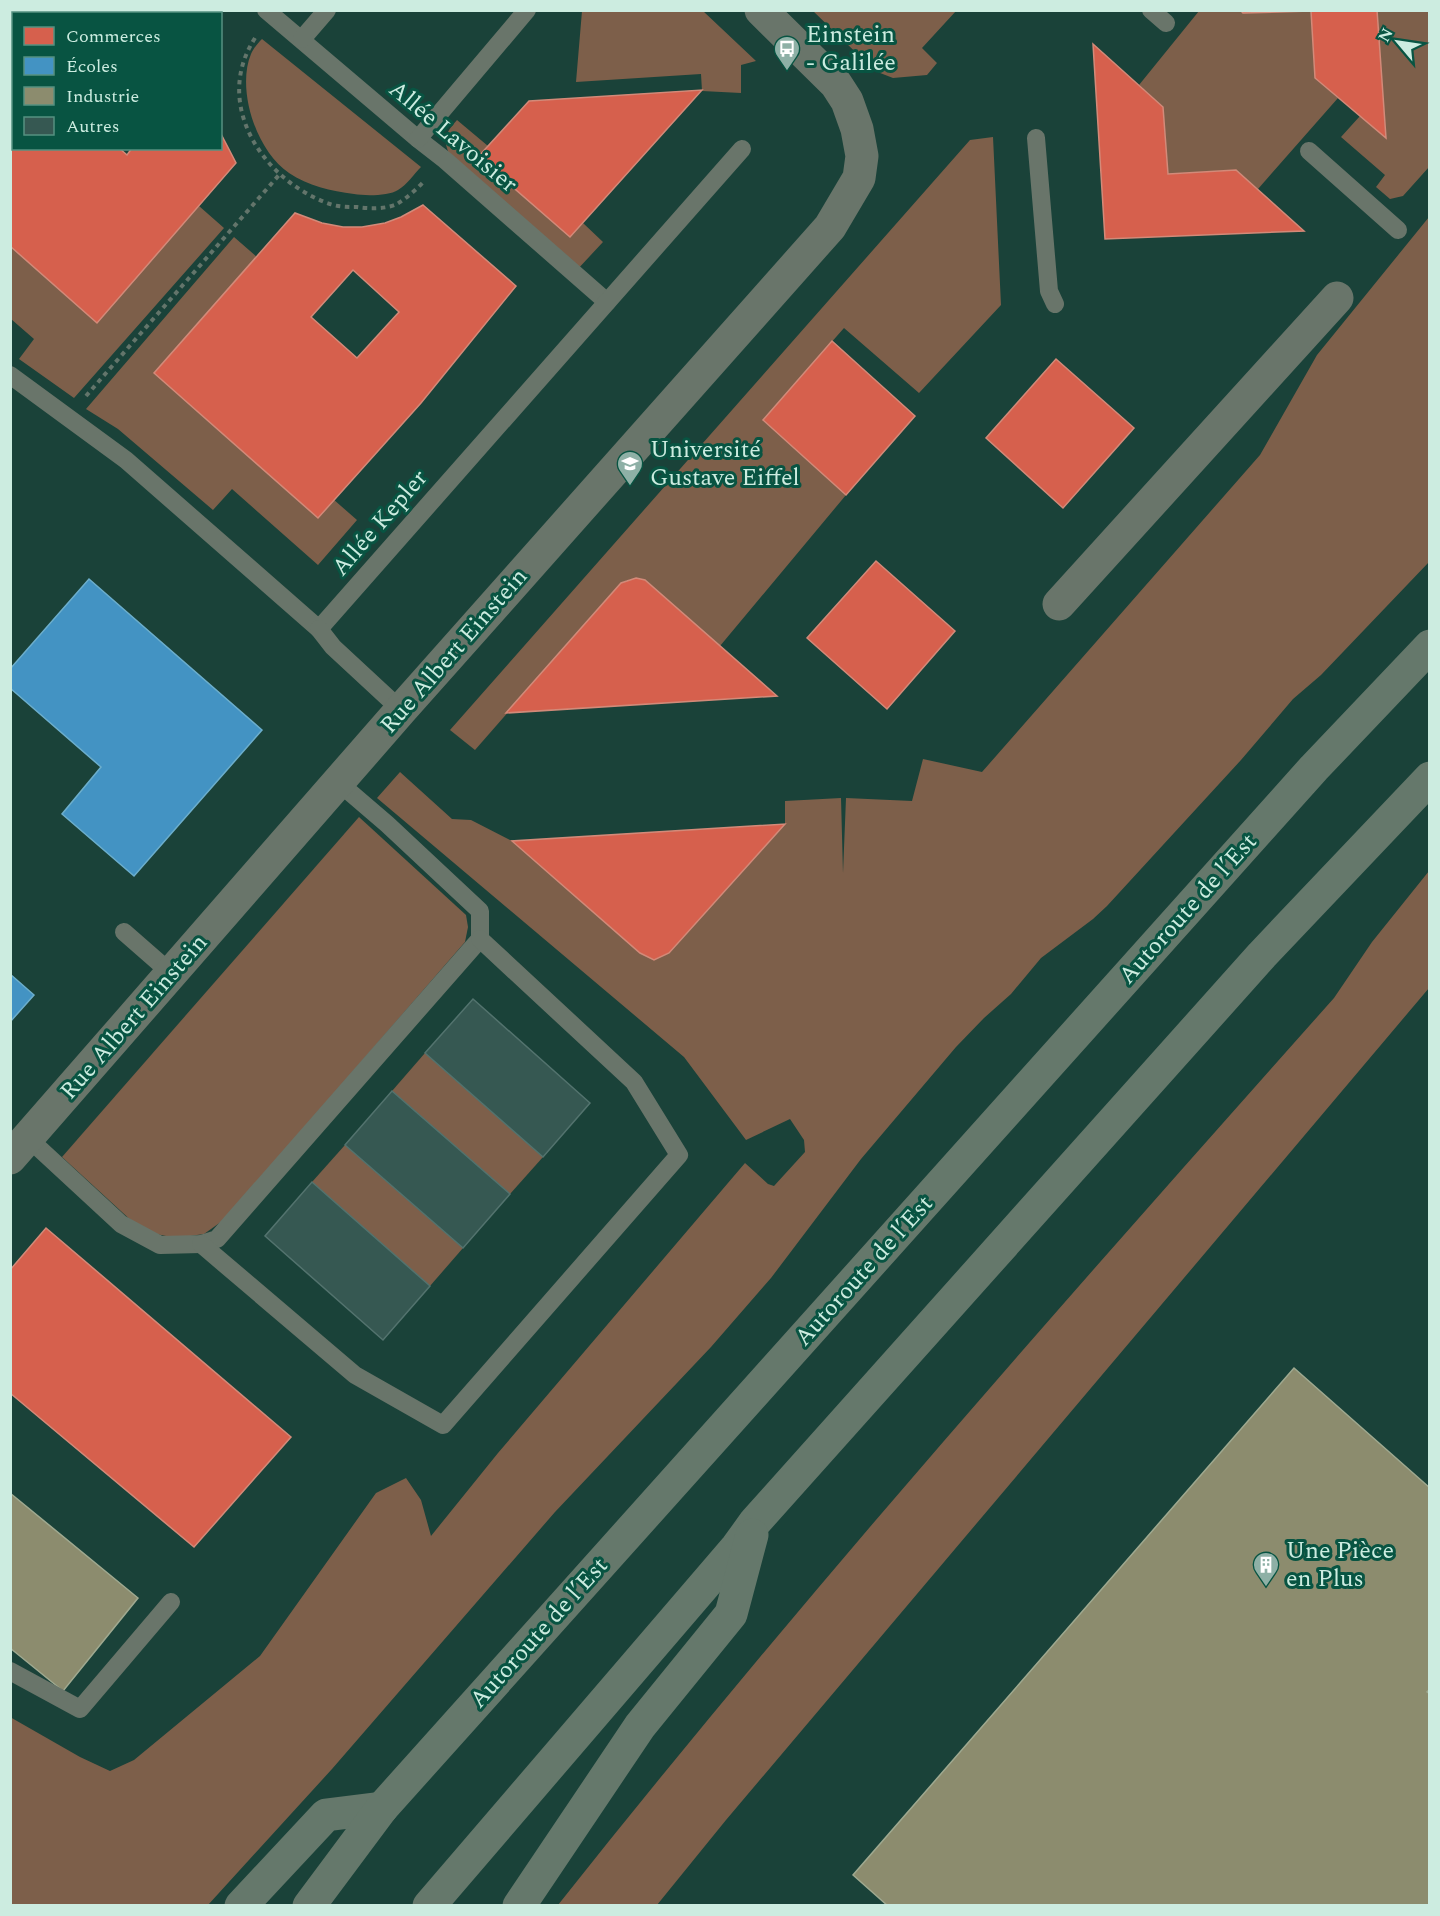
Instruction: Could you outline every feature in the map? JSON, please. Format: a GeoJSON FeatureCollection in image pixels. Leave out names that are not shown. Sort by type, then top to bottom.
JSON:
{"type":"FeatureCollection","features":[{"type":"Feature","properties":{"kind":"highway","name":"Autoroute de l’Est"},"geometry":{"type":"LineString","coordinates":[[309,1905],[382,1808],[1314,768],[1430,646]]}},
{"type":"Feature","properties":{"kind":"highway"},"geometry":{"type":"LineString","coordinates":[[429,1905],[755,1522],[1262,955],[1430,778]]}},
{"type":"Feature","properties":{"kind":"highway"},"geometry":{"type":"LineString","coordinates":[[519,1905],[640,1726],[731,1614],[755,1522]]}},
{"type":"Feature","properties":{"kind":"highway"},"geometry":{"type":"LineString","coordinates":[[241,1905],[326,1815],[382,1808]]}},
{"type":"Feature","properties":{"kind":"street","name":"Rue Albert Einstein"},"geometry":{"type":"LineString","coordinates":[[19,1148],[401,710],[830,226],[860,178],[862,156],[858,129],[848,100],[836,84],[761,10]]}},
{"type":"Feature","properties":{"kind":"street"},"geometry":{"type":"LineString","coordinates":[[1059,604],[1337,298]]}},
{"type":"Feature","properties":{"kind":"lane"},"geometry":{"type":"LineString","coordinates":[[302,39],[327,10]]}},
{"type":"Feature","properties":{"kind":"lane"},"geometry":{"type":"LineString","coordinates":[[418,139],[528,10]]}},
{"type":"Feature","properties":{"kind":"lane"},"geometry":{"type":"LineString","coordinates":[[1151,10],[1166,24]]}},
{"type":"Feature","properties":{"kind":"lane","name":"Allée Lavoisier"},"geometry":{"type":"LineString","coordinates":[[270,14],[445,160],[607,302]]}},
{"type":"Feature","properties":{"kind":"lane"},"geometry":{"type":"LineString","coordinates":[[1036,138],[1049,291],[1054,304]]}},
{"type":"Feature","properties":{"kind":"lane","name":"Allée Kepler"},"geometry":{"type":"LineString","coordinates":[[319,629],[742,149]]}},
{"type":"Feature","properties":{"kind":"lane"},"geometry":{"type":"LineString","coordinates":[[1309,151],[1398,231]]}},
{"type":"Feature","properties":{"kind":"lane"},"geometry":{"type":"LineString","coordinates":[[10,375],[126,460],[319,629],[333,647],[401,710]]}},
{"type":"Feature","properties":{"kind":"lane"},"geometry":{"type":"LineString","coordinates":[[19,1148],[121,1224],[160,1245],[201,1244],[217,1239],[480,939],[480,911],[387,824],[338,782]]}},
{"type":"Feature","properties":{"kind":"lane"},"geometry":{"type":"LineString","coordinates":[[124,932],[172,974]]}},
{"type":"Feature","properties":{"kind":"lane"},"geometry":{"type":"LineString","coordinates":[[201,1244],[355,1375],[442,1425],[679,1155],[634,1082],[480,939]]}},
{"type":"Feature","properties":{"kind":"lane"},"geometry":{"type":"LineString","coordinates":[[10,1671],[80,1709],[171,1602]]}},
{"type":"Feature","properties":{"kind":"path"},"geometry":{"type":"LineString","coordinates":[[270,14],[247,50],[241,69],[240,102],[245,124],[260,155],[279,175],[306,194],[332,205],[369,208],[396,204],[421,184],[445,160]]}},
{"type":"Feature","properties":{"kind":"path"},"geometry":{"type":"LineString","coordinates":[[67,418],[279,175]]}},
{"type":"Feature","properties":{"kind":"shaded area"},"geometry":{"type":"Polygon","coordinates":[[[41,11],[89,11],[88,12],[41,11]]]}},
{"type":"Feature","properties":{"kind":"shaded area"},"geometry":{"type":"Polygon","coordinates":[[[582,11],[703,11],[756,61],[741,65],[741,93],[702,91],[701,74],[576,82],[582,11]]]}},
{"type":"Feature","properties":{"kind":"shaded area"},"geometry":{"type":"Polygon","coordinates":[[[813,11],[956,11],[922,48],[937,63],[927,75],[893,78],[875,71],[813,11]]]}},
{"type":"Feature","properties":{"kind":"shaded area"},"geometry":{"type":"Polygon","coordinates":[[[1199,11],[1240,11],[1243,13],[1311,11],[1315,78],[1338,98],[1258,189],[1236,170],[1168,174],[1163,107],[1139,85],[1199,11]]]}},
{"type":"Feature","properties":{"kind":"shaded area"},"geometry":{"type":"Polygon","coordinates":[[[1377,11],[1429,11],[1429,167],[1403,196],[1390,199],[1376,187],[1385,175],[1341,137],[1360,116],[1386,138],[1377,11]]]}},
{"type":"Feature","properties":{"kind":"shaded area"},"geometry":{"type":"Polygon","coordinates":[[[262,39],[421,167],[394,192],[364,195],[320,187],[289,173],[267,151],[252,119],[248,102],[247,69],[252,52],[262,39]]]}},
{"type":"Feature","properties":{"kind":"shaded area"},"geometry":{"type":"Polygon","coordinates":[[[12,44],[11,101],[11,46],[12,44]]]}},
{"type":"Feature","properties":{"kind":"shaded area"},"geometry":{"type":"Polygon","coordinates":[[[457,120],[488,146],[570,236],[583,223],[603,242],[576,271],[451,159],[446,138],[457,120]]]}},
{"type":"Feature","properties":{"kind":"shaded area"},"geometry":{"type":"Polygon","coordinates":[[[993,137],[1001,305],[919,393],[844,328],[763,420],[846,495],[720,646],[645,580],[627,581],[621,583],[475,750],[450,730],[970,140],[993,137]]]}},
{"type":"Feature","properties":{"kind":"shaded area"},"geometry":{"type":"Polygon","coordinates":[[[199,206],[224,228],[74,398],[19,359],[34,339],[11,319],[10,246],[97,322],[199,206]]]}},
{"type":"Feature","properties":{"kind":"shaded area"},"geometry":{"type":"Polygon","coordinates":[[[1429,217],[1429,562],[1321,675],[1293,699],[1241,760],[1107,906],[1041,958],[1011,994],[956,1047],[861,1159],[771,1278],[711,1347],[555,1512],[332,1769],[208,1905],[11,1905],[10,1717],[80,1757],[110,1771],[134,1760],[260,1656],[376,1493],[406,1478],[421,1500],[431,1536],[498,1453],[745,1163],[768,1184],[774,1186],[805,1152],[804,1140],[790,1119],[746,1140],[684,1057],[377,798],[400,772],[452,819],[471,820],[512,841],[640,953],[654,960],[669,953],[785,824],[785,801],[841,798],[843,873],[846,798],[912,801],[923,759],[982,772],[1260,455],[1317,355],[1429,217]]]}},
{"type":"Feature","properties":{"kind":"shaded area"},"geometry":{"type":"Polygon","coordinates":[[[234,237],[257,257],[154,373],[317,517],[333,499],[357,520],[318,565],[232,489],[213,510],[118,429],[86,409],[234,237]]]}},
{"type":"Feature","properties":{"kind":"shaded area"},"geometry":{"type":"Polygon","coordinates":[[[359,817],[466,915],[468,927],[465,942],[225,1219],[204,1234],[176,1238],[156,1234],[135,1224],[62,1157],[359,817]]]}},
{"type":"Feature","properties":{"kind":"shaded area"},"geometry":{"type":"Polygon","coordinates":[[[1429,871],[1429,988],[726,1820],[657,1905],[558,1905],[746,1673],[842,1559],[1334,998],[1372,942],[1429,871]]]}},
{"type":"Feature","properties":{"kind":"shaded area"},"geometry":{"type":"Polygon","coordinates":[[[425,1053],[543,1157],[510,1194],[392,1091],[425,1053]]]}},
{"type":"Feature","properties":{"kind":"shaded area"},"geometry":{"type":"Polygon","coordinates":[[[345,1145],[463,1248],[430,1286],[312,1182],[345,1145]]]}},
{"type":"Feature","properties":{"kind":"building: Commerces"},"geometry":{"type":"Polygon","coordinates":[[[89,10],[183,10],[184,12],[88,12],[89,10]]]}},
{"type":"Feature","properties":{"kind":"building: Commerces"},"geometry":{"type":"Polygon","coordinates":[[[1240,10],[1377,10],[1386,138],[1315,78],[1311,11],[1243,13],[1240,10]]]}},
{"type":"Feature","properties":{"kind":"building: Commerces"},"geometry":{"type":"Polygon","coordinates":[[[1093,44],[1163,107],[1168,174],[1236,170],[1304,231],[1105,239],[1093,44]]]}},
{"type":"Feature","properties":{"kind":"building: Commerces"},"geometry":{"type":"Polygon","coordinates":[[[702,90],[570,237],[478,157],[529,101],[702,90]]]}},
{"type":"Feature","properties":{"kind":"building: Commerces"},"geometry":{"type":"Polygon","coordinates":[[[12,99],[12,150],[121,150],[127,155],[131,150],[222,150],[222,136],[236,163],[97,323],[10,246],[10,101],[12,99]]]}},
{"type":"Feature","properties":{"kind":"building: Commerces"},"geometry":{"type":"Polygon","coordinates":[[[423,205],[516,286],[421,403],[318,518],[154,373],[295,213],[322,223],[343,227],[362,227],[385,223],[423,205]],[[353,270],[311,317],[357,358],[399,312],[353,270]]]}},
{"type":"Feature","properties":{"kind":"building: Commerces"},"geometry":{"type":"Polygon","coordinates":[[[832,341],[915,416],[846,495],[763,420],[832,341]]]}},
{"type":"Feature","properties":{"kind":"building: Commerces"},"geometry":{"type":"Polygon","coordinates":[[[1056,359],[1134,428],[1063,508],[986,438],[1056,359]]]}},
{"type":"Feature","properties":{"kind":"building: Commerces"},"geometry":{"type":"Polygon","coordinates":[[[876,561],[955,631],[887,709],[807,638],[876,561]]]}},
{"type":"Feature","properties":{"kind":"building: Commerces"},"geometry":{"type":"Polygon","coordinates":[[[636,578],[645,580],[777,696],[506,713],[621,583],[636,578]]]}},
{"type":"Feature","properties":{"kind":"building: Commerces"},"geometry":{"type":"Polygon","coordinates":[[[785,824],[669,953],[654,960],[640,953],[512,841],[785,824]]]}},
{"type":"Feature","properties":{"kind":"building: Commerces"},"geometry":{"type":"Polygon","coordinates":[[[46,1228],[291,1437],[194,1547],[10,1393],[10,1270],[46,1228]]]}},
{"type":"Feature","properties":{"kind":"building: Écoles"},"geometry":{"type":"Polygon","coordinates":[[[89,579],[262,730],[134,876],[62,814],[101,767],[10,688],[10,669],[89,579]]]}},
{"type":"Feature","properties":{"kind":"building: Écoles"},"geometry":{"type":"Polygon","coordinates":[[[10,974],[34,995],[10,1022],[10,974]]]}},
{"type":"Feature","properties":{"kind":"building: Industrie","name":"Une Pièce en Plus"},"geometry":{"type":"Polygon","coordinates":[[[1294,1368],[1430,1488],[1430,1689],[1427,1692],[1430,1694],[1430,1906],[888,1906],[853,1875],[1294,1368]]]}},
{"type":"Feature","properties":{"kind":"building: Industrie"},"geometry":{"type":"Polygon","coordinates":[[[10,1493],[138,1598],[63,1691],[10,1648],[10,1493]]]}},
{"type":"Feature","properties":{"kind":"building: Autres"},"geometry":{"type":"Polygon","coordinates":[[[473,999],[590,1103],[543,1157],[425,1053],[473,999]]]}},
{"type":"Feature","properties":{"kind":"building: Autres"},"geometry":{"type":"Polygon","coordinates":[[[392,1091],[510,1194],[463,1248],[345,1145],[392,1091]]]}},
{"type":"Feature","properties":{"kind":"building: Autres"},"geometry":{"type":"Polygon","coordinates":[[[312,1182],[430,1286],[383,1340],[265,1236],[312,1182]]]}},
{"type":"Feature","properties":{"kind":"place","name":"Einstein - Galilée"},"geometry":{"type":"Point","coordinates":[787,72]}},
{"type":"Feature","properties":{"kind":"place","name":"Université Gustave Eiffel"},"geometry":{"type":"Point","coordinates":[630,487]}},
{"type":"Feature","properties":{"kind":"place","name":"Une Pièce en Plus"},"geometry":{"type":"Point","coordinates":[1266,1588]}}]}
